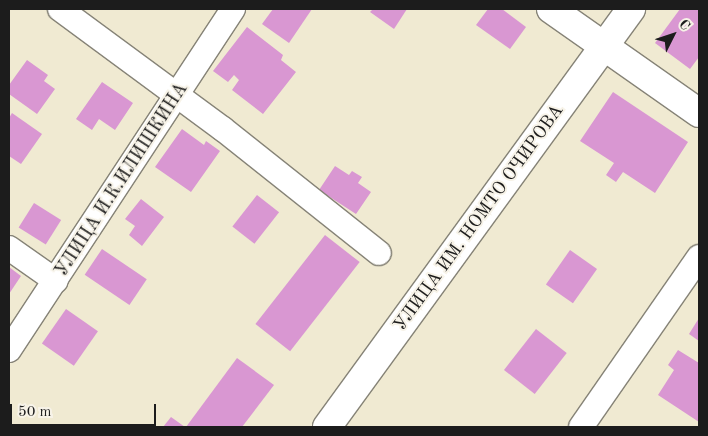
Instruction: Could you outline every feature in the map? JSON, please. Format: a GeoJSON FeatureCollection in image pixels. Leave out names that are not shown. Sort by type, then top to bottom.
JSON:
{"type":"FeatureCollection","features":[{"type":"Feature","properties":{"kind":"street"},"geometry":{"type":"LineString","coordinates":[[60,9],[177,96],[379,253]]}},
{"type":"Feature","properties":{"kind":"street","name":"УЛИЦА И.К.ИЛИШКИНА"},"geometry":{"type":"LineString","coordinates":[[9,350],[233,9]]}},
{"type":"Feature","properties":{"kind":"street"},"geometry":{"type":"LineString","coordinates":[[550,9],[699,113]]}},
{"type":"Feature","properties":{"kind":"street","name":"УЛИЦА ИМ. НОМТО ОЧИРОВА"},"geometry":{"type":"LineString","coordinates":[[326,427],[631,9]]}},
{"type":"Feature","properties":{"kind":"street"},"geometry":{"type":"LineString","coordinates":[[9,248],[56,281]]}},
{"type":"Feature","properties":{"kind":"street"},"geometry":{"type":"LineString","coordinates":[[581,427],[699,257]]}},
{"type":"Feature","properties":{"kind":"building"},"geometry":{"type":"Polygon","coordinates":[[[273,9],[312,9],[289,43],[262,24],[273,9]]]}},
{"type":"Feature","properties":{"kind":"building"},"geometry":{"type":"Polygon","coordinates":[[[373,9],[407,9],[394,29],[370,12],[373,9]]]}},
{"type":"Feature","properties":{"kind":"building"},"geometry":{"type":"Polygon","coordinates":[[[488,9],[502,9],[526,27],[510,49],[476,25],[488,9]]]}},
{"type":"Feature","properties":{"kind":"building"},"geometry":{"type":"Polygon","coordinates":[[[680,9],[699,9],[699,57],[690,69],[655,43],[680,9]]]}},
{"type":"Feature","properties":{"kind":"building"},"geometry":{"type":"Polygon","coordinates":[[[247,27],[283,55],[281,60],[296,72],[263,114],[232,90],[239,80],[234,75],[228,82],[213,71],[247,27]]]}},
{"type":"Feature","properties":{"kind":"building"},"geometry":{"type":"Polygon","coordinates":[[[27,60],[48,75],[44,81],[55,89],[37,114],[9,94],[9,85],[27,60]]]}},
{"type":"Feature","properties":{"kind":"building"},"geometry":{"type":"Polygon","coordinates":[[[102,82],[133,103],[115,130],[99,119],[92,130],[76,119],[102,82]]]}},
{"type":"Feature","properties":{"kind":"building"},"geometry":{"type":"Polygon","coordinates":[[[613,92],[688,142],[655,193],[623,172],[616,182],[606,175],[614,163],[580,141],[613,92]]]}},
{"type":"Feature","properties":{"kind":"building"},"geometry":{"type":"Polygon","coordinates":[[[12,113],[42,134],[21,164],[9,156],[9,118],[12,113]]]}},
{"type":"Feature","properties":{"kind":"building"},"geometry":{"type":"Polygon","coordinates":[[[182,129],[204,145],[206,141],[220,151],[191,192],[155,167],[182,129]]]}},
{"type":"Feature","properties":{"kind":"building"},"geometry":{"type":"Polygon","coordinates":[[[335,166],[349,175],[352,171],[362,177],[358,183],[371,192],[356,214],[319,190],[335,166]]]}},
{"type":"Feature","properties":{"kind":"building"},"geometry":{"type":"Polygon","coordinates":[[[257,195],[279,212],[254,244],[232,227],[257,195]]]}},
{"type":"Feature","properties":{"kind":"building"},"geometry":{"type":"Polygon","coordinates":[[[141,199],[164,217],[142,246],[129,235],[135,226],[125,219],[141,199]]]}},
{"type":"Feature","properties":{"kind":"building"},"geometry":{"type":"Polygon","coordinates":[[[34,203],[61,220],[46,245],[19,228],[34,203]]]}},
{"type":"Feature","properties":{"kind":"building"},"geometry":{"type":"Polygon","coordinates":[[[325,235],[360,262],[290,351],[255,324],[325,235]]]}},
{"type":"Feature","properties":{"kind":"building"},"geometry":{"type":"Polygon","coordinates":[[[102,249],[147,279],[129,305],[85,275],[102,249]]]}},
{"type":"Feature","properties":{"kind":"building"},"geometry":{"type":"Polygon","coordinates":[[[570,250],[597,269],[573,303],[546,284],[570,250]]]}},
{"type":"Feature","properties":{"kind":"building"},"geometry":{"type":"Polygon","coordinates":[[[9,267],[21,276],[9,294],[9,267]]]}},
{"type":"Feature","properties":{"kind":"building"},"geometry":{"type":"Polygon","coordinates":[[[66,309],[98,331],[74,366],[42,343],[66,309]]]}},
{"type":"Feature","properties":{"kind":"building"},"geometry":{"type":"Polygon","coordinates":[[[699,318],[699,341],[689,334],[699,318]]]}},
{"type":"Feature","properties":{"kind":"building"},"geometry":{"type":"Polygon","coordinates":[[[536,329],[567,353],[535,394],[504,370],[536,329]]]}},
{"type":"Feature","properties":{"kind":"building"},"geometry":{"type":"Polygon","coordinates":[[[678,350],[699,363],[699,422],[658,395],[674,370],[668,365],[678,350]]]}},
{"type":"Feature","properties":{"kind":"building"},"geometry":{"type":"Polygon","coordinates":[[[237,358],[274,385],[242,427],[186,427],[237,358]]]}},
{"type":"Feature","properties":{"kind":"building"},"geometry":{"type":"Polygon","coordinates":[[[171,417],[185,427],[163,427],[171,417]]]}}]}
